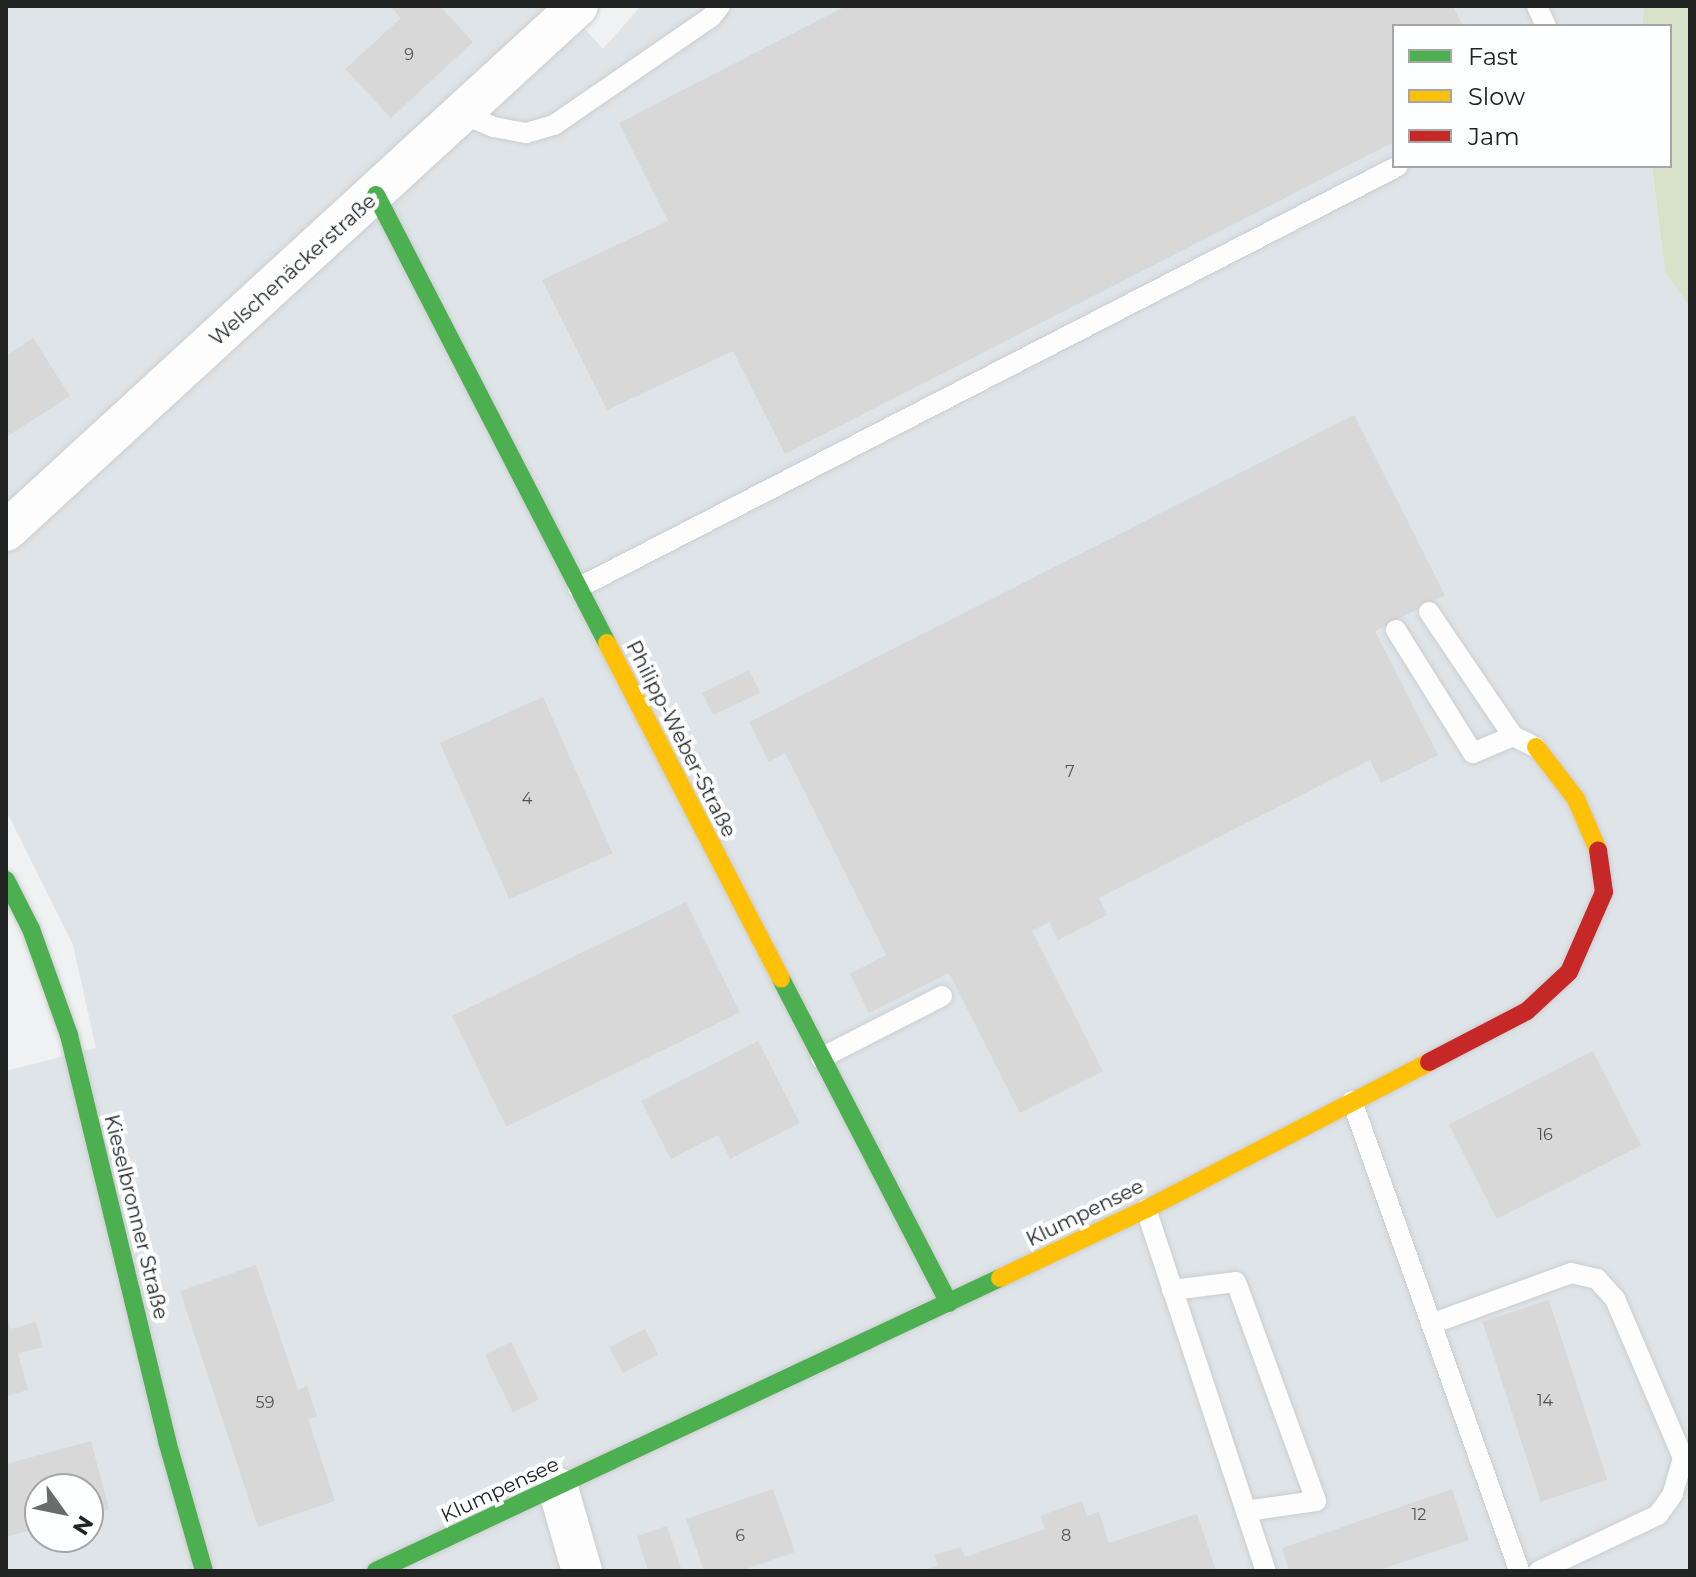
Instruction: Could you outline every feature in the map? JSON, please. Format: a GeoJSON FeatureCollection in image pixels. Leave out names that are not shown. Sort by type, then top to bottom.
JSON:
{"type":"FeatureCollection","features":[{"type":"Feature","properties":{"kind":"street","name":"Welschenäckerstraße"},"geometry":{"type":"LineString","coordinates":[[6,531],[376,195],[578,6]]}},
{"type":"Feature","properties":{"kind":"street","name":"Philipp-Weber-Straße"},"geometry":{"type":"LineString","coordinates":[[376,195],[949,1303]]}},
{"type":"Feature","properties":{"kind":"street","name":"Klumpensee"},"geometry":{"type":"LineString","coordinates":[[376,1571],[1146,1209],[1527,1011],[1569,972],[1591,931],[1604,892],[1597,847],[1576,799],[1536,747]]}},
{"type":"Feature","properties":{"kind":"street","name":"Kieselbronner Straße"},"geometry":{"type":"LineString","coordinates":[[6,880],[31,929],[69,1035],[167,1441],[204,1571]]}},
{"type":"Feature","properties":{"kind":"street"},"geometry":{"type":"LineString","coordinates":[[558,1488],[582,1571]]}},
{"type":"Feature","properties":{"kind":"lane"},"geometry":{"type":"LineString","coordinates":[[463,114],[494,127],[526,133],[554,125],[711,17],[720,6]]}},
{"type":"Feature","properties":{"kind":"lane"},"geometry":{"type":"LineString","coordinates":[[578,588],[1394,168]]}},
{"type":"Feature","properties":{"kind":"lane"},"geometry":{"type":"LineString","coordinates":[[1429,612],[1513,736],[1536,747]]}},
{"type":"Feature","properties":{"kind":"lane"},"geometry":{"type":"LineString","coordinates":[[1396,630],[1473,753],[1513,736]]}},
{"type":"Feature","properties":{"kind":"lane"},"geometry":{"type":"LineString","coordinates":[[821,1058],[942,996]]}},
{"type":"Feature","properties":{"kind":"lane"},"geometry":{"type":"LineString","coordinates":[[1352,1101],[1519,1571]]}},
{"type":"Feature","properties":{"kind":"lane"},"geometry":{"type":"LineString","coordinates":[[1146,1209],[1266,1571]]}},
{"type":"Feature","properties":{"kind":"lane"},"geometry":{"type":"LineString","coordinates":[[1431,1324],[1571,1273],[1597,1279],[1615,1299],[1683,1458],[1673,1494],[1658,1515],[1539,1571]]}},
{"type":"Feature","properties":{"kind":"lane"},"geometry":{"type":"LineString","coordinates":[[1172,1290],[1236,1282],[1316,1501],[1246,1511]]}},
{"type":"Feature","properties":{"kind":"shaded area"},"geometry":{"type":"Polygon","coordinates":[[[6,6],[564,6],[603,49],[641,6],[1644,6],[1642,24],[1392,24],[1392,168],[1652,168],[1665,272],[1690,308],[1690,1571],[6,1571],[6,1071],[96,1048],[73,945],[6,810],[6,6]]]}},
{"type":"Feature","properties":{"kind":"green space"},"geometry":{"type":"Polygon","coordinates":[[[1644,6],[1690,6],[1690,308],[1665,272],[1652,168],[1672,168],[1672,24],[1642,24],[1644,6]]]}},
{"type":"Feature","properties":{"kind":"building"},"geometry":{"type":"Polygon","coordinates":[[[390,6],[440,6],[473,42],[391,118],[345,69],[401,18],[390,6]]]}},
{"type":"Feature","properties":{"kind":"building"},"geometry":{"type":"Polygon","coordinates":[[[846,6],[1453,6],[1462,24],[1392,24],[1392,143],[785,454],[733,351],[607,410],[542,280],[668,221],[619,123],[846,6]]]}},
{"type":"Feature","properties":{"kind":"building"},"geometry":{"type":"Polygon","coordinates":[[[33,338],[70,396],[6,437],[6,356],[33,338]]]}},
{"type":"Feature","properties":{"kind":"building"},"geometry":{"type":"Polygon","coordinates":[[[1354,415],[1445,595],[1375,631],[1438,755],[1381,783],[1370,760],[1099,898],[1107,915],[1058,940],[1049,922],[1032,931],[1103,1071],[1020,1113],[949,973],[869,1013],[850,974],[886,955],[785,753],[769,762],[749,722],[1354,415]]]}},
{"type":"Feature","properties":{"kind":"building"},"geometry":{"type":"Polygon","coordinates":[[[749,670],[760,692],[713,715],[702,693],[749,670]]]}},
{"type":"Feature","properties":{"kind":"building"},"geometry":{"type":"Polygon","coordinates":[[[543,697],[613,853],[509,899],[440,743],[543,697]]]}},
{"type":"Feature","properties":{"kind":"building"},"geometry":{"type":"Polygon","coordinates":[[[686,902],[740,1013],[506,1127],[452,1016],[686,902]]]}},
{"type":"Feature","properties":{"kind":"building"},"geometry":{"type":"Polygon","coordinates":[[[758,1041],[800,1123],[730,1159],[718,1135],[671,1159],[641,1101],[758,1041]]]}},
{"type":"Feature","properties":{"kind":"building"},"geometry":{"type":"Polygon","coordinates":[[[1593,1051],[1641,1145],[1497,1219],[1449,1125],[1593,1051]]]}},
{"type":"Feature","properties":{"kind":"building"},"geometry":{"type":"Polygon","coordinates":[[[256,1265],[298,1390],[307,1386],[317,1416],[308,1419],[335,1501],[258,1527],[180,1291],[256,1265]]]}},
{"type":"Feature","properties":{"kind":"building"},"geometry":{"type":"Polygon","coordinates":[[[1549,1300],[1607,1480],[1541,1501],[1482,1322],[1549,1300]]]}},
{"type":"Feature","properties":{"kind":"building"},"geometry":{"type":"Polygon","coordinates":[[[6,1314],[11,1329],[36,1322],[43,1347],[18,1353],[28,1390],[6,1396],[6,1314]]]}},
{"type":"Feature","properties":{"kind":"building"},"geometry":{"type":"Polygon","coordinates":[[[645,1329],[658,1355],[623,1373],[609,1347],[645,1329]]]}},
{"type":"Feature","properties":{"kind":"building"},"geometry":{"type":"Polygon","coordinates":[[[511,1342],[539,1400],[513,1412],[485,1355],[511,1342]]]}},
{"type":"Feature","properties":{"kind":"building"},"geometry":{"type":"Polygon","coordinates":[[[91,1441],[99,1473],[24,1473],[24,1532],[6,1537],[6,1464],[91,1441]]]}},
{"type":"Feature","properties":{"kind":"building"},"geometry":{"type":"Polygon","coordinates":[[[773,1489],[795,1552],[740,1571],[704,1571],[686,1519],[773,1489]]]}},
{"type":"Feature","properties":{"kind":"building"},"geometry":{"type":"Polygon","coordinates":[[[1452,1489],[1469,1540],[1376,1571],[1289,1571],[1282,1548],[1452,1489]]]}},
{"type":"Feature","properties":{"kind":"building"},"geometry":{"type":"Polygon","coordinates":[[[104,1490],[109,1509],[104,1510],[104,1490]]]}},
{"type":"Feature","properties":{"kind":"building"},"geometry":{"type":"Polygon","coordinates":[[[1082,1501],[1087,1516],[1099,1512],[1109,1543],[1197,1514],[1216,1571],[922,1571],[938,1565],[934,1555],[961,1547],[965,1557],[1045,1529],[1040,1516],[1082,1501]]]}},
{"type":"Feature","properties":{"kind":"building"},"geometry":{"type":"Polygon","coordinates":[[[667,1526],[682,1571],[648,1571],[637,1536],[667,1526]]]}},
{"type":"Feature","properties":{"kind":"traffic: fast"},"geometry":{"type":"LineString","coordinates":[[376,195],[607,643]]}},
{"type":"Feature","properties":{"kind":"traffic: fast"},"geometry":{"type":"LineString","coordinates":[[6,880],[31,929],[69,1035],[167,1441],[204,1571]]}},
{"type":"Feature","properties":{"kind":"traffic: fast"},"geometry":{"type":"LineString","coordinates":[[781,979],[949,1303]]}},
{"type":"Feature","properties":{"kind":"traffic: fast"},"geometry":{"type":"LineString","coordinates":[[376,1571],[1000,1278]]}},
{"type":"Feature","properties":{"kind":"traffic: slow"},"geometry":{"type":"LineString","coordinates":[[607,643],[781,979]]}},
{"type":"Feature","properties":{"kind":"traffic: slow"},"geometry":{"type":"LineString","coordinates":[[1536,747],[1576,799],[1598,850]]}},
{"type":"Feature","properties":{"kind":"traffic: slow"},"geometry":{"type":"LineString","coordinates":[[1000,1278],[1146,1209],[1429,1062]]}},
{"type":"Feature","properties":{"kind":"traffic: jam"},"geometry":{"type":"LineString","coordinates":[[1429,1062],[1527,1011],[1569,972],[1604,892],[1598,850]]}}]}
